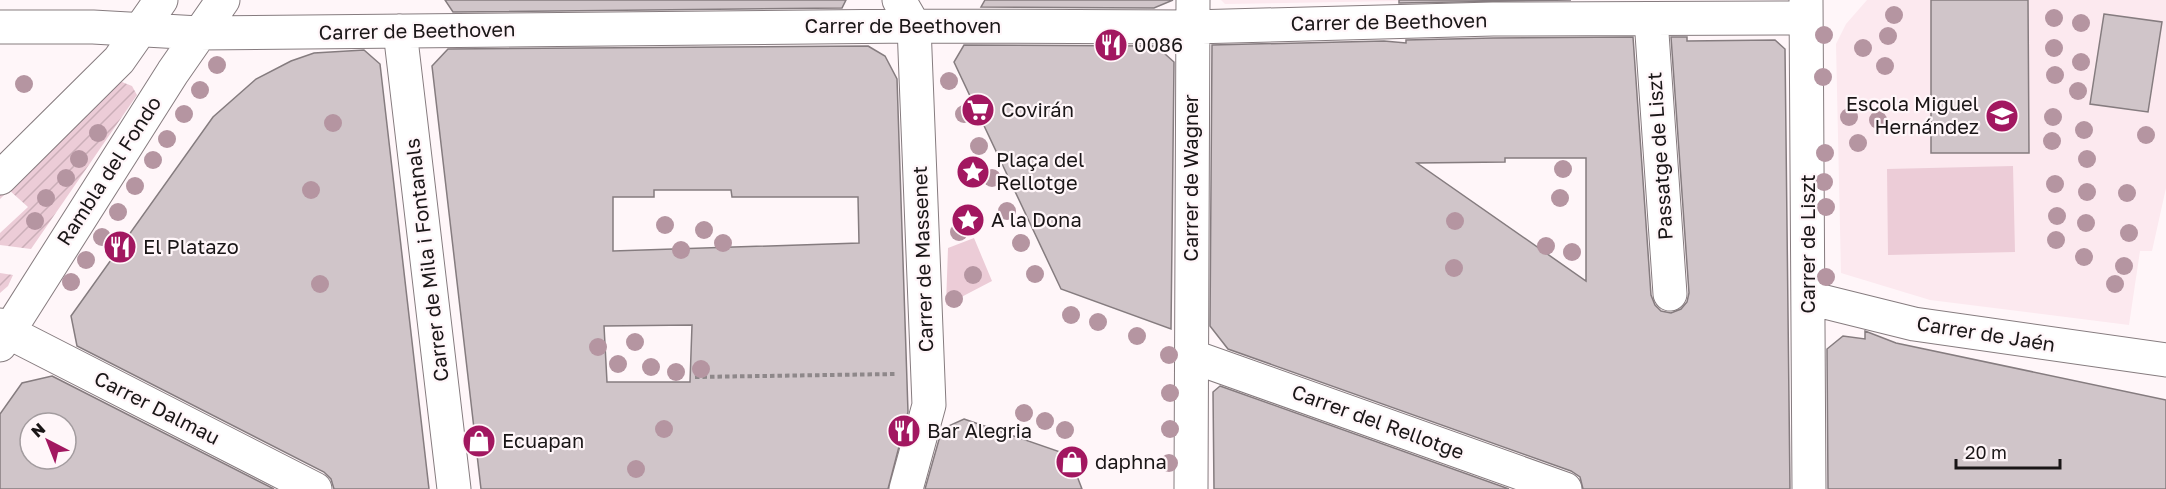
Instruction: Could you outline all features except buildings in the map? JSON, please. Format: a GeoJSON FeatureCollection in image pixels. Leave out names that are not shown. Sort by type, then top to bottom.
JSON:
{"type":"FeatureCollection","features":[{"type":"Feature","properties":{"kind":"street"},"geometry":{"type":"LineString","coordinates":[[0,178],[119,60],[161,0]]}},
{"type":"Feature","properties":{"kind":"street","name":"Rambla del Fondo"},"geometry":{"type":"LineString","coordinates":[[3,334],[199,33],[223,0]]}},
{"type":"Feature","properties":{"kind":"street","name":"Carrer de Beethoven"},"geometry":{"type":"LineString","coordinates":[[0,27],[93,13],[140,30],[199,33],[400,31],[906,13],[1493,10],[1651,19],[1806,9]]}},
{"type":"Feature","properties":{"kind":"street","name":"Carrer de Liszt"},"geometry":{"type":"LineString","coordinates":[[1806,9],[1809,489]]}},
{"type":"Feature","properties":{"kind":"street","name":"Carrer de Massenet"},"geometry":{"type":"LineString","coordinates":[[906,13],[929,405],[906,489]]}},
{"type":"Feature","properties":{"kind":"street","name":"Carrer de Wagner"},"geometry":{"type":"LineString","coordinates":[[1191,489],[1192,13]]}},
{"type":"Feature","properties":{"kind":"street","name":"Passatge de Liszt"},"geometry":{"type":"LineString","coordinates":[[1651,19],[1670,294]]}},
{"type":"Feature","properties":{"kind":"street","name":"Carrer de Mila i Fontanals"},"geometry":{"type":"LineString","coordinates":[[400,31],[454,489]]}},
{"type":"Feature","properties":{"kind":"street","name":"Carrer de Jaén"},"geometry":{"type":"LineString","coordinates":[[1809,298],[1914,324],[2166,360]]}},
{"type":"Feature","properties":{"kind":"street","name":"Carrer Dalmau"},"geometry":{"type":"LineString","coordinates":[[3,334],[315,489]]}},
{"type":"Feature","properties":{"kind":"street","name":"Carrer del Rellotge"},"geometry":{"type":"LineString","coordinates":[[1191,356],[1565,489]]}},
{"type":"Feature","properties":{"kind":"path"},"geometry":{"type":"LineString","coordinates":[[695,376],[927,373]]}},
{"type":"Feature","properties":{"kind":"shaded area"},"geometry":{"type":"Polygon","coordinates":[[[1221,0],[1398,0],[1399,1],[1225,4],[1221,0]]]}},
{"type":"Feature","properties":{"kind":"shaded area","name":"Escola Miguel Hernández"},"geometry":{"type":"Polygon","coordinates":[[[1867,0],[2166,0],[2166,188],[2152,251],[2140,251],[2129,325],[1930,300],[1841,273],[1836,44],[1846,24],[1867,0]]]}},
{"type":"Feature","properties":{"kind":"shaded area"},"geometry":{"type":"Polygon","coordinates":[[[117,80],[132,86],[137,95],[31,249],[0,245],[0,233],[28,207],[9,190],[0,199],[0,190],[117,80]]]}},
{"type":"Feature","properties":{"kind":"shaded area"},"geometry":{"type":"Polygon","coordinates":[[[2013,166],[2015,252],[1888,255],[1887,169],[2013,166]]]}},
{"type":"Feature","properties":{"kind":"shaded area"},"geometry":{"type":"Polygon","coordinates":[[[974,238],[992,281],[946,305],[948,248],[974,238]]]}},
{"type":"Feature","properties":{"kind":"shaded area"},"geometry":{"type":"Polygon","coordinates":[[[0,273],[13,275],[8,286],[0,293],[0,273]]]}},
{"type":"Feature","properties":{"kind":"place","name":"0086"},"geometry":{"type":"Point","coordinates":[1111,45]}},
{"type":"Feature","properties":{"kind":"place","name":"Covirán"},"geometry":{"type":"Point","coordinates":[978,110]}},
{"type":"Feature","properties":{"kind":"place","name":"Escola Miguel Hernández"},"geometry":{"type":"Point","coordinates":[2002,116]}},
{"type":"Feature","properties":{"kind":"place","name":"Plaça del Rellotge"},"geometry":{"type":"Point","coordinates":[973,172]}},
{"type":"Feature","properties":{"kind":"place","name":"A la Dona"},"geometry":{"type":"Point","coordinates":[968,220]}},
{"type":"Feature","properties":{"kind":"place","name":"El Platazo"},"geometry":{"type":"Point","coordinates":[120,247]}},
{"type":"Feature","properties":{"kind":"place","name":"Bar Alegria"},"geometry":{"type":"Point","coordinates":[904,431]}},
{"type":"Feature","properties":{"kind":"place","name":"Ecuapan"},"geometry":{"type":"Point","coordinates":[479,441]}},
{"type":"Feature","properties":{"kind":"place","name":"daphna"},"geometry":{"type":"Point","coordinates":[1072,462]}}]}
